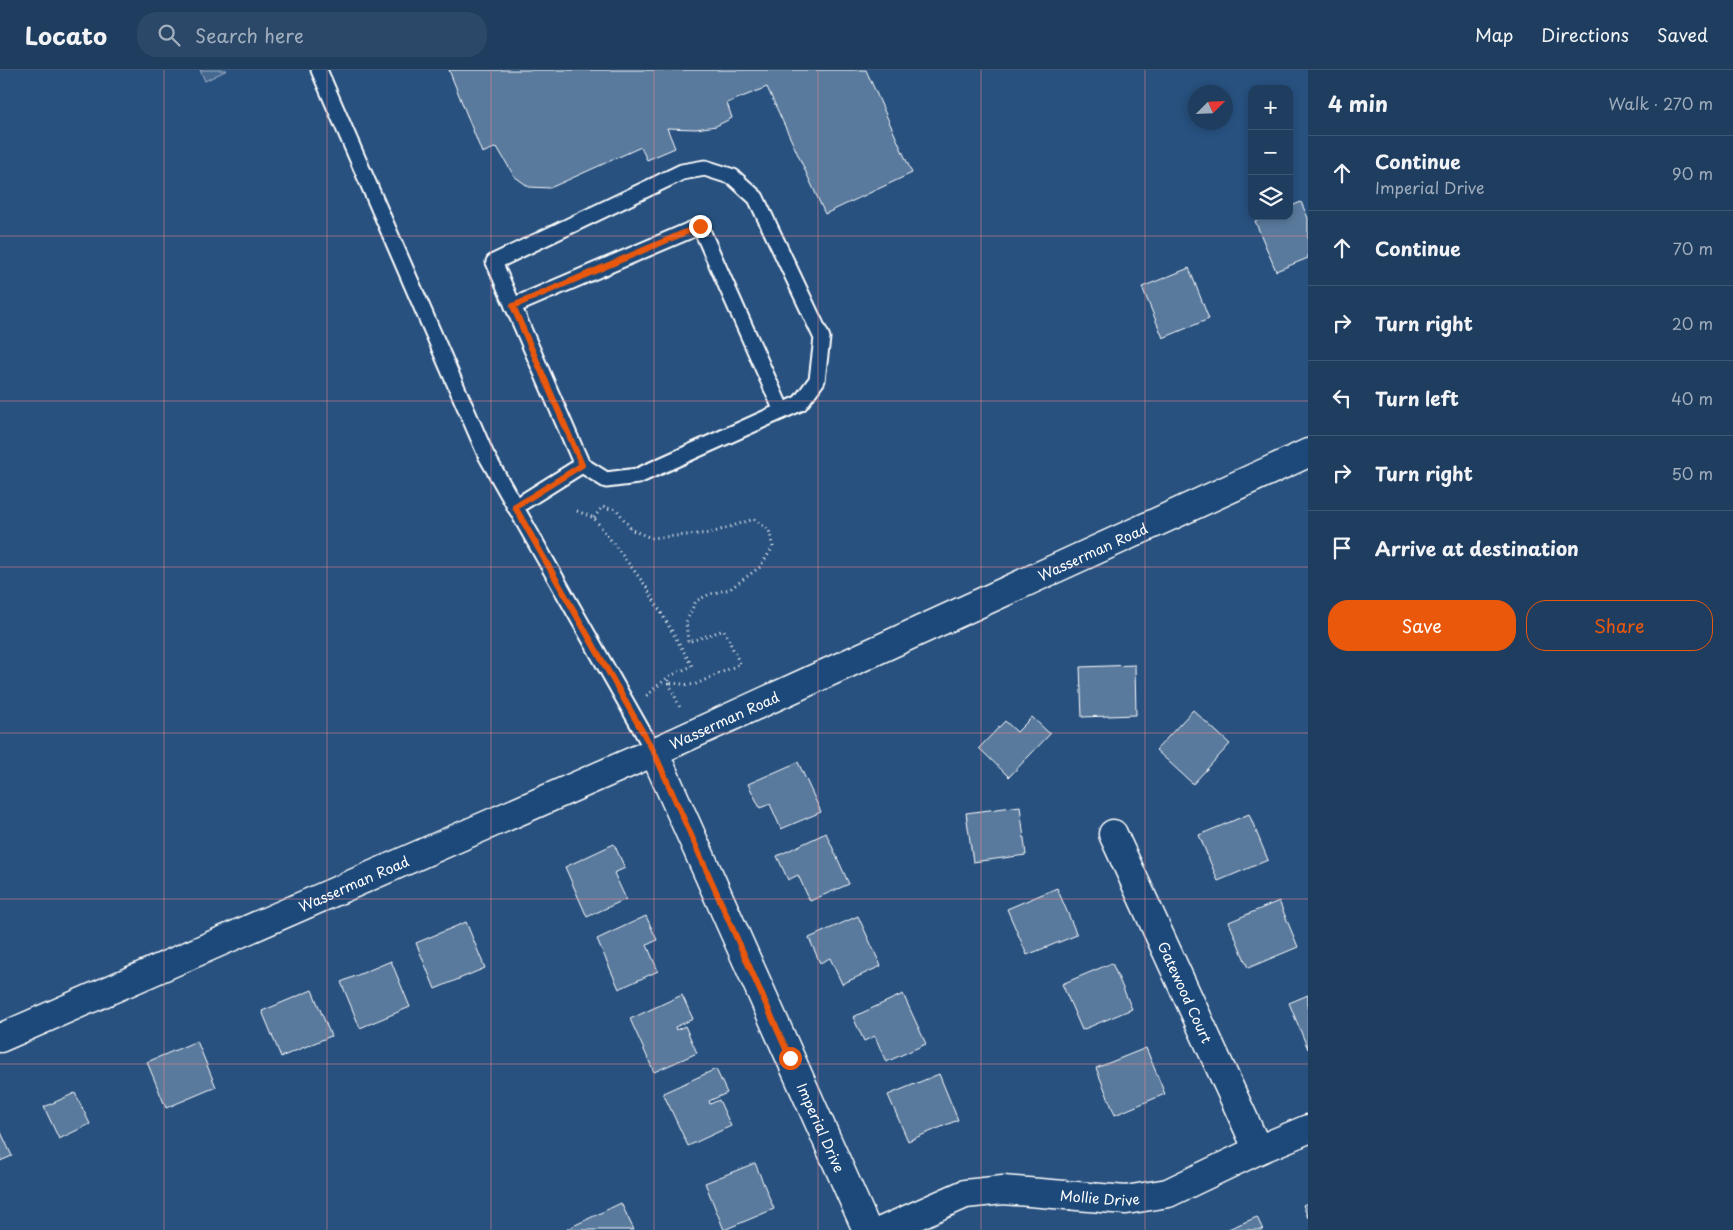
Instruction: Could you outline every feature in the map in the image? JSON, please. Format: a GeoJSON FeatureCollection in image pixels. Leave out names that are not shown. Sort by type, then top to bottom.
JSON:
{"type":"FeatureCollection","features":[{"type":"Feature","properties":{"kind":"street","name":"Wasserman Road"},"geometry":{"type":"LineString","coordinates":[[0,1038],[654,752],[1308,453]]}},
{"type":"Feature","properties":{"kind":"street","name":"Imperial Drive"},"geometry":{"type":"LineString","coordinates":[[654,752],[867,1230]]}},
{"type":"Feature","properties":{"kind":"street","name":"Gatewood Court"},"geometry":{"type":"LineString","coordinates":[[1113,834],[1258,1150]]}},
{"type":"Feature","properties":{"kind":"street","name":"Mollie Drive"},"geometry":{"type":"LineString","coordinates":[[884,1230],[964,1194],[1003,1190],[1126,1200],[1168,1193],[1258,1150],[1308,1129]]}},
{"type":"Feature","properties":{"kind":"lane"},"geometry":{"type":"LineString","coordinates":[[319,70],[486,455],[654,752]]}},
{"type":"Feature","properties":{"kind":"lane"},"geometry":{"type":"LineString","coordinates":[[705,168],[733,177],[756,198],[822,338],[817,380],[800,403],[782,411],[638,476],[606,480],[582,465],[494,262],[682,172],[705,168]]}},
{"type":"Feature","properties":{"kind":"lane"},"geometry":{"type":"LineString","coordinates":[[513,306],[700,226],[782,411]]}},
{"type":"Feature","properties":{"kind":"lane"},"geometry":{"type":"LineString","coordinates":[[515,507],[582,465]]}},
{"type":"Feature","properties":{"kind":"path"},"geometry":{"type":"LineString","coordinates":[[594,518],[602,507],[617,510],[632,530],[651,538],[711,532],[754,519],[769,530],[773,547],[760,567],[730,589],[710,594],[696,601],[686,622],[688,642],[724,630],[740,664],[694,685],[668,683],[668,677]]}},
{"type":"Feature","properties":{"kind":"path"},"geometry":{"type":"LineString","coordinates":[[577,511],[594,518],[645,585],[692,666],[668,677],[630,710]]}},
{"type":"Feature","properties":{"kind":"shaded area"},"geometry":{"type":"Polygon","coordinates":[[[200,70],[227,70],[205,81],[200,70]]]}},
{"type":"Feature","properties":{"kind":"building"},"geometry":{"type":"Polygon","coordinates":[[[449,70],[866,70],[912,173],[825,214],[767,87],[727,103],[732,118],[716,126],[696,129],[667,128],[675,148],[647,160],[641,147],[550,188],[529,187],[514,176],[497,147],[482,153],[449,70]]]}},
{"type":"Feature","properties":{"kind":"building"},"geometry":{"type":"Polygon","coordinates":[[[1301,202],[1308,218],[1308,258],[1276,271],[1255,221],[1293,220],[1293,205],[1301,202]]]}},
{"type":"Feature","properties":{"kind":"building"},"geometry":{"type":"Polygon","coordinates":[[[1189,268],[1209,319],[1163,338],[1142,287],[1189,268]]]}},
{"type":"Feature","properties":{"kind":"building"},"geometry":{"type":"Polygon","coordinates":[[[1135,665],[1136,715],[1082,717],[1080,667],[1135,665]]]}},
{"type":"Feature","properties":{"kind":"building"},"geometry":{"type":"Polygon","coordinates":[[[1193,710],[1230,744],[1193,784],[1156,750],[1193,710]]]}},
{"type":"Feature","properties":{"kind":"building"},"geometry":{"type":"Polygon","coordinates":[[[1032,717],[1050,734],[1009,777],[979,748],[1005,721],[1017,732],[1032,717]]]}},
{"type":"Feature","properties":{"kind":"building"},"geometry":{"type":"Polygon","coordinates":[[[798,762],[821,812],[781,829],[770,804],[760,808],[748,784],[798,762]]]}},
{"type":"Feature","properties":{"kind":"building"},"geometry":{"type":"Polygon","coordinates":[[[1020,806],[1026,855],[973,862],[966,813],[1020,806]]]}},
{"type":"Feature","properties":{"kind":"building"},"geometry":{"type":"Polygon","coordinates":[[[1249,814],[1268,860],[1218,881],[1199,835],[1249,814]]]}},
{"type":"Feature","properties":{"kind":"building"},"geometry":{"type":"Polygon","coordinates":[[[826,833],[849,884],[810,901],[798,875],[788,880],[777,856],[826,833]]]}},
{"type":"Feature","properties":{"kind":"building"},"geometry":{"type":"Polygon","coordinates":[[[614,844],[625,868],[614,873],[626,899],[587,917],[565,867],[614,844]]]}},
{"type":"Feature","properties":{"kind":"building"},"geometry":{"type":"Polygon","coordinates":[[[1057,888],[1077,935],[1027,955],[1007,909],[1057,888]]]}},
{"type":"Feature","properties":{"kind":"building"},"geometry":{"type":"Polygon","coordinates":[[[1279,901],[1298,947],[1248,968],[1229,922],[1279,901]]]}},
{"type":"Feature","properties":{"kind":"building"},"geometry":{"type":"Polygon","coordinates":[[[646,916],[657,940],[647,945],[658,971],[619,989],[597,939],[646,916]]]}},
{"type":"Feature","properties":{"kind":"building"},"geometry":{"type":"Polygon","coordinates":[[[858,916],[881,966],[842,984],[830,958],[820,963],[809,938],[858,916]]]}},
{"type":"Feature","properties":{"kind":"building"},"geometry":{"type":"Polygon","coordinates":[[[466,922],[485,968],[435,989],[416,943],[466,922]]]}},
{"type":"Feature","properties":{"kind":"building"},"geometry":{"type":"Polygon","coordinates":[[[391,961],[410,1007],[360,1028],[341,982],[391,961]]]}},
{"type":"Feature","properties":{"kind":"building"},"geometry":{"type":"Polygon","coordinates":[[[1112,963],[1132,1009],[1082,1030],[1062,984],[1112,963]]]}},
{"type":"Feature","properties":{"kind":"building"},"geometry":{"type":"Polygon","coordinates":[[[312,990],[331,1036],[281,1057],[262,1011],[312,990]]]}},
{"type":"Feature","properties":{"kind":"building"},"geometry":{"type":"Polygon","coordinates":[[[903,994],[926,1044],[886,1062],[875,1036],[864,1041],[853,1017],[903,994]]]}},
{"type":"Feature","properties":{"kind":"building"},"geometry":{"type":"Polygon","coordinates":[[[682,995],[693,1019],[675,1027],[676,1030],[685,1026],[697,1053],[654,1072],[630,1019],[682,995]]]}},
{"type":"Feature","properties":{"kind":"building"},"geometry":{"type":"Polygon","coordinates":[[[1308,995],[1308,1049],[1289,1003],[1308,995]]]}},
{"type":"Feature","properties":{"kind":"building"},"geometry":{"type":"Polygon","coordinates":[[[197,1041],[216,1087],[166,1108],[147,1062],[197,1041]]]}},
{"type":"Feature","properties":{"kind":"building"},"geometry":{"type":"Polygon","coordinates":[[[1146,1048],[1165,1094],[1115,1115],[1096,1068],[1146,1048]]]}},
{"type":"Feature","properties":{"kind":"building"},"geometry":{"type":"Polygon","coordinates":[[[716,1069],[727,1093],[709,1101],[710,1104],[719,1100],[731,1126],[688,1146],[663,1093],[716,1069]]]}},
{"type":"Feature","properties":{"kind":"building"},"geometry":{"type":"Polygon","coordinates":[[[939,1074],[958,1120],[908,1141],[888,1095],[939,1074]]]}},
{"type":"Feature","properties":{"kind":"building"},"geometry":{"type":"Polygon","coordinates":[[[75,1093],[90,1124],[59,1139],[44,1107],[75,1093]]]}},
{"type":"Feature","properties":{"kind":"building"},"geometry":{"type":"Polygon","coordinates":[[[0,1130],[12,1156],[0,1161],[0,1130]]]}},
{"type":"Feature","properties":{"kind":"building"},"geometry":{"type":"Polygon","coordinates":[[[755,1163],[774,1209],[724,1230],[705,1183],[755,1163]]]}},
{"type":"Feature","properties":{"kind":"building"},"geometry":{"type":"Polygon","coordinates":[[[621,1203],[634,1230],[567,1229],[621,1203]]]}},
{"type":"Feature","properties":{"kind":"building"},"geometry":{"type":"Polygon","coordinates":[[[1308,1203],[1308,1218],[1303,1205],[1308,1203]]]}},
{"type":"Feature","properties":{"kind":"building"},"geometry":{"type":"Polygon","coordinates":[[[1257,1217],[1263,1230],[1226,1230],[1257,1217]]]}},
{"type":"Feature","properties":{"kind":"route"},"geometry":{"type":"LineString","coordinates":[[700,226],[513,306],[582,465],[515,507],[654,752],[790,1058]]}}]}
